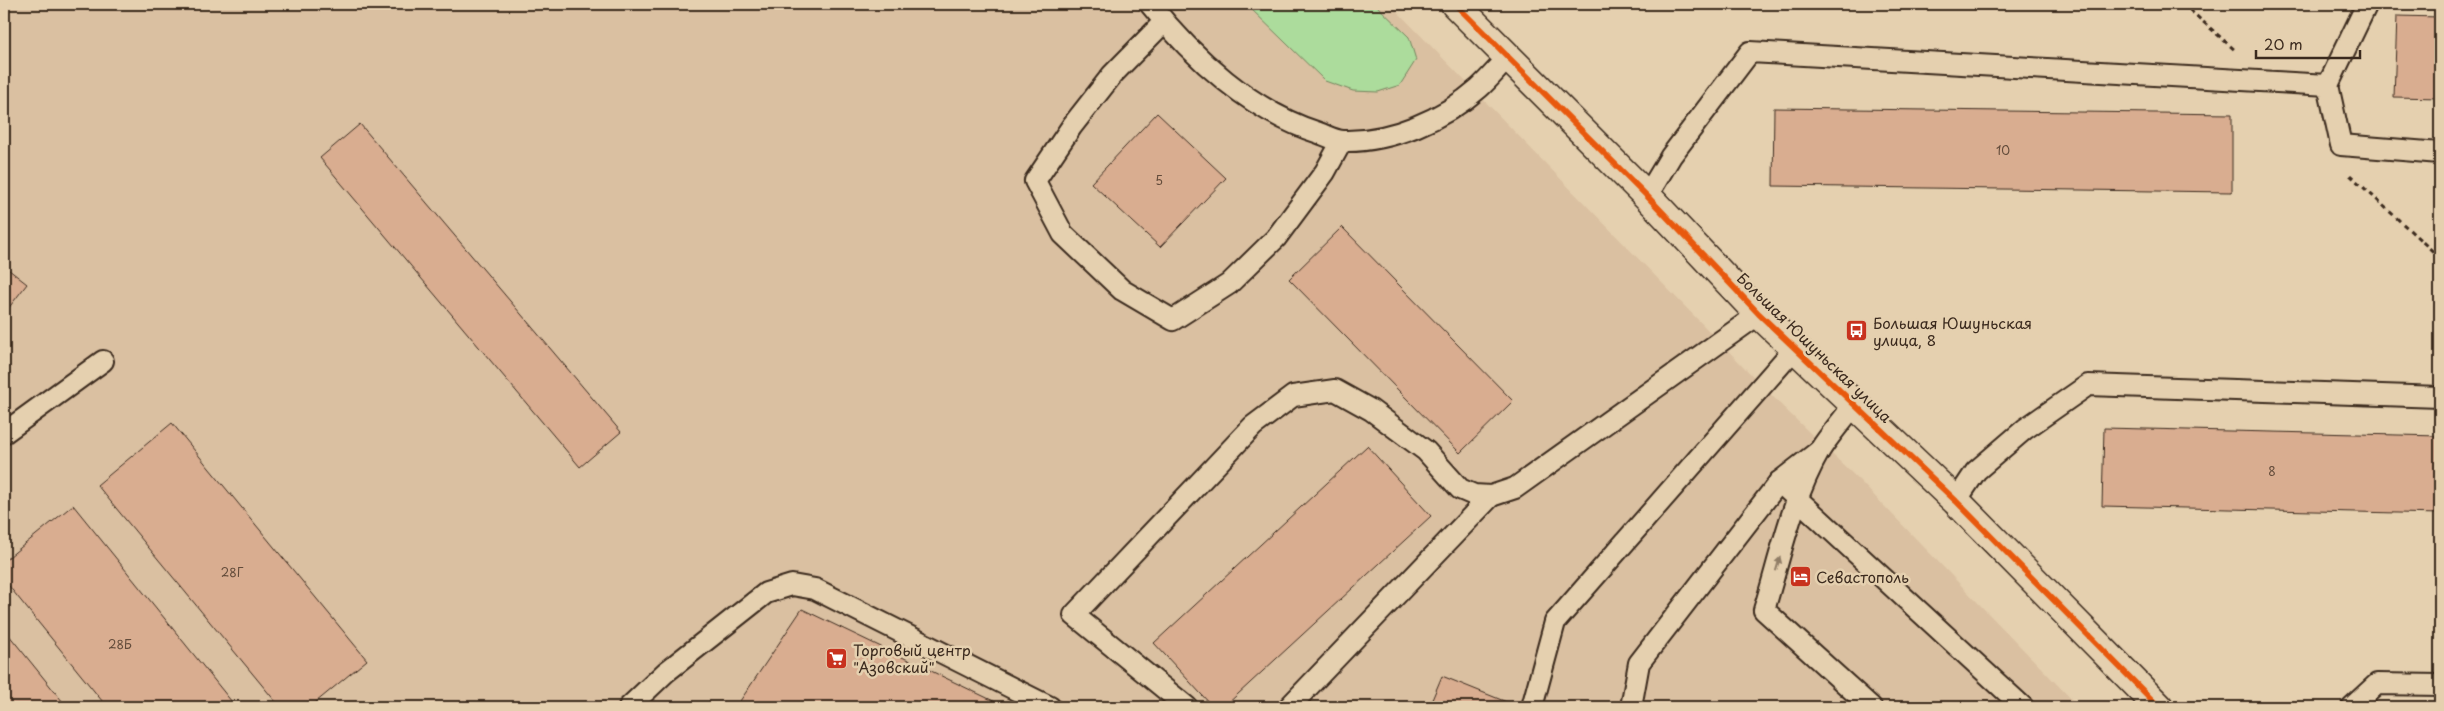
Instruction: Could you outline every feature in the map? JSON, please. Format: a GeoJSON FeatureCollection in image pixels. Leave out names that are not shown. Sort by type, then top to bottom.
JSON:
{"type":"FeatureCollection","features":[{"type":"Feature","properties":{"kind":"street","name":"Большая Юшуньская улица"},"geometry":{"type":"LineString","coordinates":[[1455,4],[1648,196],[1759,314],[1855,403],[1956,501],[2159,707]]}},
{"type":"Feature","properties":{"kind":"lane"},"geometry":{"type":"LineString","coordinates":[[1150,4],[1164,22],[1246,96],[1296,126],[1342,141],[1386,137],[1442,114],[1479,88],[1508,58]]}},
{"type":"Feature","properties":{"kind":"lane"},"geometry":{"type":"LineString","coordinates":[[2367,4],[2328,85],[2342,144],[2440,153]]}},
{"type":"Feature","properties":{"kind":"lane"},"geometry":{"type":"LineString","coordinates":[[1164,22],[1112,76],[1072,126],[1035,181],[1063,234],[1122,290],[1173,320],[1229,284],[1276,238],[1325,172],[1342,141]]}},
{"type":"Feature","properties":{"kind":"lane"},"geometry":{"type":"LineString","coordinates":[[1648,196],[1671,156],[1750,52],[2328,85]]}},
{"type":"Feature","properties":{"kind":"lane"},"geometry":{"type":"LineString","coordinates":[[1187,707],[1074,615],[1253,426],[1293,396],[1335,390],[1371,410],[1426,451],[1460,489],[1474,495],[1491,496],[1515,488],[1759,314]]}},
{"type":"Feature","properties":{"kind":"lane"},"geometry":{"type":"LineString","coordinates":[[1532,707],[1555,622],[1795,348]]}},
{"type":"Feature","properties":{"kind":"lane"},"geometry":{"type":"LineString","coordinates":[[4,434],[103,361]]}},
{"type":"Feature","properties":{"kind":"lane"},"geometry":{"type":"LineString","coordinates":[[1956,501],[1976,471],[2025,429],[2088,385],[2440,397]]}},
{"type":"Feature","properties":{"kind":"lane"},"geometry":{"type":"LineString","coordinates":[[1855,403],[1820,450],[1798,498],[1764,610],[1871,707]]}},
{"type":"Feature","properties":{"kind":"lane"},"geometry":{"type":"LineString","coordinates":[[1631,707],[1639,663],[1779,482],[1820,450]]}},
{"type":"Feature","properties":{"kind":"lane"},"geometry":{"type":"LineString","coordinates":[[1779,482],[2023,707]]}},
{"type":"Feature","properties":{"kind":"lane"},"geometry":{"type":"LineString","coordinates":[[1289,707],[1491,496]]}},
{"type":"Feature","properties":{"kind":"lane"},"geometry":{"type":"LineString","coordinates":[[629,707],[666,672],[766,593],[792,585],[815,590],[1050,707]]}},
{"type":"Feature","properties":{"kind":"lane"},"geometry":{"type":"LineString","coordinates":[[2352,707],[2377,684],[2440,686]]}},
{"type":"Feature","properties":{"kind":"path"},"geometry":{"type":"LineString","coordinates":[[2183,4],[2270,82]]}},
{"type":"Feature","properties":{"kind":"path"},"geometry":{"type":"LineString","coordinates":[[2342,144],[2344,170],[2440,258]]}},
{"type":"Feature","properties":{"kind":"shaded area"},"geometry":{"type":"Polygon","coordinates":[[[4,4],[1390,4],[1784,408],[1858,479],[2079,707],[4,707],[4,4]]]}},
{"type":"Feature","properties":{"kind":"green space"},"geometry":{"type":"Polygon","coordinates":[[[1246,4],[1375,4],[1409,37],[1416,60],[1400,85],[1378,92],[1353,91],[1325,81],[1246,4]]]}},
{"type":"Feature","properties":{"kind":"building"},"geometry":{"type":"Polygon","coordinates":[[[2397,16],[2440,17],[2440,98],[2394,97],[2397,16]]]}},
{"type":"Feature","properties":{"kind":"building"},"geometry":{"type":"Polygon","coordinates":[[[1774,108],[2232,114],[2232,192],[1773,186],[1774,108]]]}},
{"type":"Feature","properties":{"kind":"building"},"geometry":{"type":"Polygon","coordinates":[[[1157,113],[1226,178],[1160,247],[1091,183],[1157,113]]]}},
{"type":"Feature","properties":{"kind":"building"},"geometry":{"type":"Polygon","coordinates":[[[360,124],[621,432],[580,467],[320,158],[360,124]]]}},
{"type":"Feature","properties":{"kind":"building"},"geometry":{"type":"Polygon","coordinates":[[[1342,227],[1513,401],[1460,453],[1289,279],[1342,227]]]}},
{"type":"Feature","properties":{"kind":"building"},"geometry":{"type":"Polygon","coordinates":[[[4,266],[27,284],[4,314],[4,266]]]}},
{"type":"Feature","properties":{"kind":"building"},"geometry":{"type":"Polygon","coordinates":[[[172,423],[367,660],[310,707],[280,707],[97,485],[172,423]]]}},
{"type":"Feature","properties":{"kind":"building"},"geometry":{"type":"Polygon","coordinates":[[[2104,428],[2440,436],[2440,514],[2102,506],[2104,428]]]}},
{"type":"Feature","properties":{"kind":"building"},"geometry":{"type":"Polygon","coordinates":[[[1367,446],[1431,516],[1224,707],[1213,707],[1154,643],[1367,446]]]}},
{"type":"Feature","properties":{"kind":"building"},"geometry":{"type":"Polygon","coordinates":[[[73,505],[236,707],[107,707],[4,580],[4,561],[73,505]]]}},
{"type":"Feature","properties":{"kind":"building","name":"Торговый центр \"Азовский\""},"geometry":{"type":"Polygon","coordinates":[[[802,609],[1006,707],[736,707],[802,609]]]}},
{"type":"Feature","properties":{"kind":"building"},"geometry":{"type":"Polygon","coordinates":[[[4,629],[67,707],[4,707],[4,629]]]}},
{"type":"Feature","properties":{"kind":"building"},"geometry":{"type":"Polygon","coordinates":[[[1442,676],[1509,703],[1507,707],[1429,707],[1442,676]]]}},
{"type":"Feature","properties":{"kind":"cycle path"},"geometry":{"type":"LineString","coordinates":[[1455,4],[1647,196],[1759,314],[1956,501],[2159,707]]}},
{"type":"Feature","properties":{"kind":"place","name":"Большая Юшуньская улица, 8"},"geometry":{"type":"Point","coordinates":[1857,331]}},
{"type":"Feature","properties":{"kind":"place","name":"Севастополь"},"geometry":{"type":"Point","coordinates":[1800,576]}},
{"type":"Feature","properties":{"kind":"place","name":"Торговый центр \"Азовский\""},"geometry":{"type":"Point","coordinates":[837,658]}}]}
